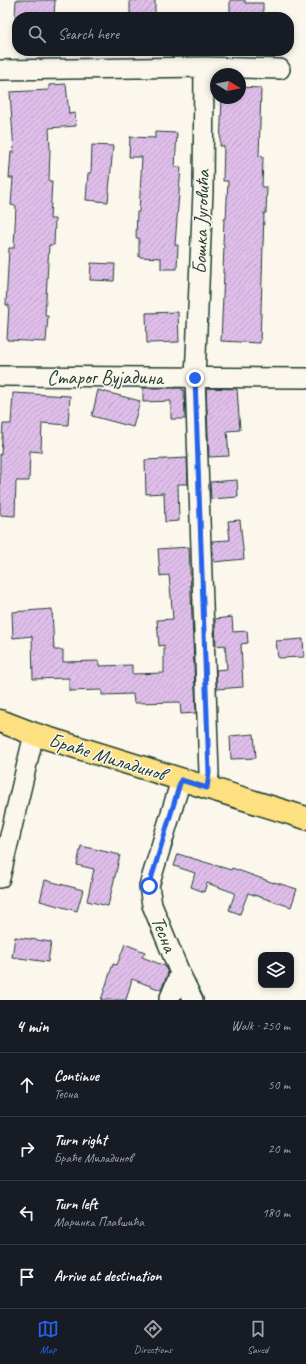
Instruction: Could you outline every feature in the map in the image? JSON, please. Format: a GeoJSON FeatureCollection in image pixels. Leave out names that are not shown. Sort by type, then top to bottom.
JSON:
{"type":"FeatureCollection","features":[{"type":"Feature","properties":{"kind":"main road","name":"Браће Миладинов"},"geometry":{"type":"LineString","coordinates":[[0,722],[34,734],[306,818]]}},
{"type":"Feature","properties":{"kind":"street"},"geometry":{"type":"LineString","coordinates":[[0,70],[204,67],[280,69]]}},
{"type":"Feature","properties":{"kind":"street","name":"Бошка Југовића"},"geometry":{"type":"LineString","coordinates":[[204,67],[203,191],[195,378],[209,773],[207,788]]}},
{"type":"Feature","properties":{"kind":"street","name":"Старог Вујадина"},"geometry":{"type":"LineString","coordinates":[[0,376],[306,378]]}},
{"type":"Feature","properties":{"kind":"street"},"geometry":{"type":"LineString","coordinates":[[0,878],[34,734]]}},
{"type":"Feature","properties":{"kind":"street","name":"Тесна"},"geometry":{"type":"LineString","coordinates":[[181,780],[149,886],[152,905],[180,973],[193,1000]]}},
{"type":"Feature","properties":{"kind":"street","name":"Тесна"},"geometry":{"type":"LineString","coordinates":[[169,1000],[180,973]]}},
{"type":"Feature","properties":{"kind":"building"},"geometry":{"type":"Polygon","coordinates":[[[16,0],[55,0],[54,12],[15,12],[16,0]]]}},
{"type":"Feature","properties":{"kind":"building"},"geometry":{"type":"Polygon","coordinates":[[[130,0],[155,0],[155,12],[130,12],[130,0]]]}},
{"type":"Feature","properties":{"kind":"building"},"geometry":{"type":"Polygon","coordinates":[[[230,0],[245,0],[245,3],[263,3],[263,12],[230,12],[230,0]]]}},
{"type":"Feature","properties":{"kind":"building"},"geometry":{"type":"Polygon","coordinates":[[[66,84],[69,114],[75,113],[76,126],[49,128],[49,181],[52,181],[50,219],[55,219],[54,245],[49,245],[45,316],[48,316],[46,342],[7,340],[9,305],[6,305],[9,248],[14,248],[16,206],[11,205],[13,178],[9,178],[11,152],[14,152],[10,92],[49,90],[49,85],[66,84]]]}},
{"type":"Feature","properties":{"kind":"building"},"geometry":{"type":"Polygon","coordinates":[[[246,87],[261,88],[259,156],[263,157],[262,187],[267,187],[266,213],[264,213],[260,343],[221,341],[224,273],[224,219],[226,219],[228,181],[223,181],[224,146],[220,146],[222,104],[246,104],[246,87]]]}},
{"type":"Feature","properties":{"kind":"building"},"geometry":{"type":"Polygon","coordinates":[[[155,132],[177,133],[175,167],[181,167],[175,245],[178,245],[177,269],[161,269],[161,258],[139,257],[139,238],[136,238],[142,157],[129,157],[130,137],[155,138],[155,132]]]}},
{"type":"Feature","properties":{"kind":"building"},"geometry":{"type":"Polygon","coordinates":[[[92,145],[113,146],[108,202],[86,200],[88,173],[91,173],[92,145]]]}},
{"type":"Feature","properties":{"kind":"building"},"geometry":{"type":"Polygon","coordinates":[[[91,263],[115,264],[114,281],[90,280],[91,263]]]}},
{"type":"Feature","properties":{"kind":"building"},"geometry":{"type":"Polygon","coordinates":[[[178,312],[179,342],[147,343],[146,313],[178,312]]]}},
{"type":"Feature","properties":{"kind":"building"},"geometry":{"type":"Polygon","coordinates":[[[143,388],[182,388],[182,390],[184,390],[185,419],[171,419],[171,401],[143,402],[143,388]]]}},
{"type":"Feature","properties":{"kind":"building"},"geometry":{"type":"Polygon","coordinates":[[[206,388],[237,389],[240,430],[227,431],[229,456],[209,457],[206,388]]]}},
{"type":"Feature","properties":{"kind":"building"},"geometry":{"type":"Polygon","coordinates":[[[98,390],[140,401],[133,427],[92,416],[98,390]]]}},
{"type":"Feature","properties":{"kind":"building"},"geometry":{"type":"Polygon","coordinates":[[[13,393],[70,396],[68,425],[42,423],[41,452],[30,451],[29,481],[16,481],[15,516],[0,515],[0,454],[3,424],[11,424],[13,393]]]}},
{"type":"Feature","properties":{"kind":"building"},"geometry":{"type":"Polygon","coordinates":[[[187,458],[188,484],[178,484],[179,521],[165,522],[164,493],[146,494],[145,460],[187,458]]]}},
{"type":"Feature","properties":{"kind":"building"},"geometry":{"type":"Polygon","coordinates":[[[237,480],[238,497],[211,499],[210,482],[237,480]]]}},
{"type":"Feature","properties":{"kind":"building"},"geometry":{"type":"Polygon","coordinates":[[[240,520],[244,559],[214,562],[212,541],[230,540],[228,521],[240,520]]]}},
{"type":"Feature","properties":{"kind":"building"},"geometry":{"type":"Polygon","coordinates":[[[189,547],[196,713],[181,714],[180,702],[134,703],[133,694],[102,695],[102,690],[69,691],[69,678],[33,679],[32,636],[13,638],[12,612],[52,609],[54,650],[63,650],[63,662],[99,661],[99,666],[132,665],[132,674],[164,673],[164,645],[159,646],[157,620],[173,619],[169,575],[160,576],[158,549],[189,547]]]}},
{"type":"Feature","properties":{"kind":"building"},"geometry":{"type":"Polygon","coordinates":[[[232,617],[233,632],[247,631],[248,643],[241,644],[243,687],[217,689],[216,670],[227,669],[225,645],[216,646],[215,619],[232,617]]]}},
{"type":"Feature","properties":{"kind":"building"},"geometry":{"type":"Polygon","coordinates":[[[303,639],[304,657],[278,658],[276,641],[303,639]]]}},
{"type":"Feature","properties":{"kind":"building"},"geometry":{"type":"Polygon","coordinates":[[[254,734],[256,758],[231,759],[230,736],[254,734]]]}},
{"type":"Feature","properties":{"kind":"building"},"geometry":{"type":"Polygon","coordinates":[[[81,846],[120,855],[108,906],[87,901],[94,869],[77,865],[81,846]]]}},
{"type":"Feature","properties":{"kind":"building"},"geometry":{"type":"Polygon","coordinates":[[[178,854],[231,870],[232,868],[274,883],[297,889],[291,907],[248,893],[240,914],[229,910],[235,893],[207,883],[204,892],[191,887],[195,873],[174,866],[178,854]]]}},
{"type":"Feature","properties":{"kind":"building"},"geometry":{"type":"Polygon","coordinates":[[[45,880],[83,890],[77,911],[40,901],[45,880]]]}},
{"type":"Feature","properties":{"kind":"building"},"geometry":{"type":"Polygon","coordinates":[[[15,937],[51,942],[48,962],[12,957],[15,937]]]}},
{"type":"Feature","properties":{"kind":"building"},"geometry":{"type":"Polygon","coordinates":[[[125,944],[145,952],[142,957],[165,966],[168,973],[161,990],[132,979],[126,1000],[101,1000],[113,964],[117,965],[125,944]]]}},
{"type":"Feature","properties":{"kind":"route"},"geometry":{"type":"LineString","coordinates":[[149,886],[181,780],[207,788],[209,773],[195,378]]}}]}
